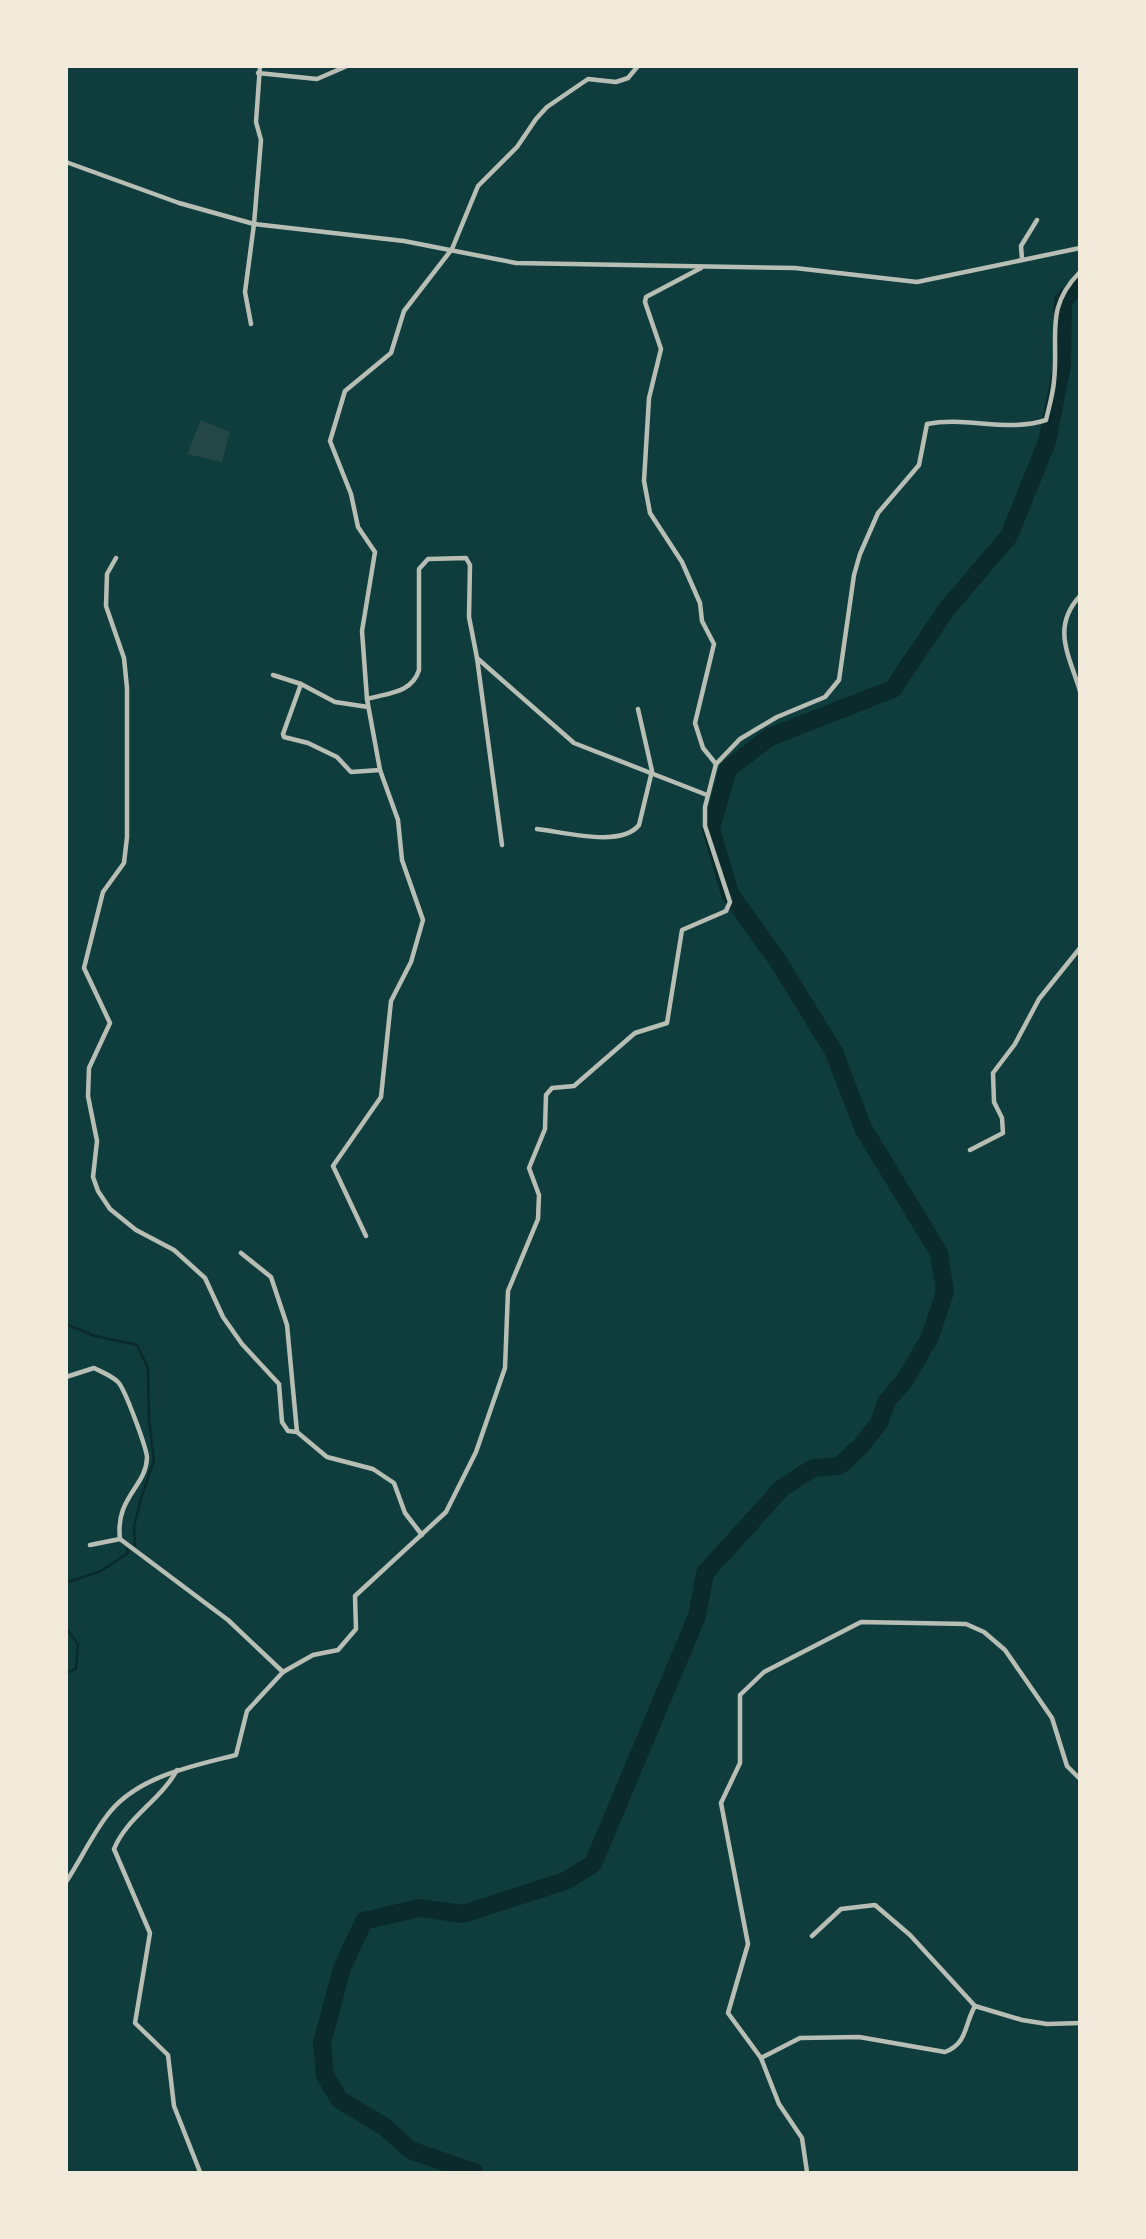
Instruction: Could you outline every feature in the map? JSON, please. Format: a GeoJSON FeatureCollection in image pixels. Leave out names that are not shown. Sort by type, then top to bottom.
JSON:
{"type":"FeatureCollection","features":[{"type":"Feature","properties":{"kind":"street"},"geometry":{"type":"LineString","coordinates":[[251,324],[245,292],[261,140],[256,121],[260,66]]}},
{"type":"Feature","properties":{"kind":"street"},"geometry":{"type":"LineString","coordinates":[[258,73],[317,79],[347,66]]}},
{"type":"Feature","properties":{"kind":"street"},"geometry":{"type":"LineString","coordinates":[[366,1236],[332,1166],[381,1097],[391,1001],[411,962],[423,920],[402,860],[398,820],[380,770],[368,707],[362,631],[375,552],[358,527],[351,495],[330,442],[345,391],[391,353],[404,311],[452,249],[478,186],[517,147],[547,107],[588,79],[616,82],[628,78],[638,66]]}},
{"type":"Feature","properties":{"kind":"street"},"geometry":{"type":"LineString","coordinates":[[66,162],[179,203],[254,224],[452,249],[516,263],[809,269],[917,282],[1080,248]]}},
{"type":"Feature","properties":{"kind":"street"},"geometry":{"type":"LineString","coordinates":[[1022,259],[1021,246],[1037,220]]}},
{"type":"Feature","properties":{"kind":"street"},"geometry":{"type":"LineString","coordinates":[[703,267],[646,297],[645,302],[661,349],[649,398],[644,481],[650,513],[682,562],[700,603],[702,621],[714,644],[695,723],[697,736],[716,764]]}},
{"type":"Feature","properties":{"kind":"street"},"geometry":{"type":"LineString","coordinates":[[66,1882],[107,1815],[131,1794],[177,1770],[236,1755],[247,1710],[283,1672],[313,1655],[338,1650],[356,1629],[355,1596],[446,1512],[476,1452],[505,1368],[508,1291],[538,1219],[539,1195],[528,1168],[545,1129],[546,1095],[552,1088],[574,1086],[635,1032],[667,1023],[682,930],[726,911],[730,902],[705,826],[707,795],[716,764],[740,739],[777,717],[825,697],[839,680],[854,575],[860,554],[878,513],[919,465],[927,424],[947,420],[1027,426],[1046,420],[1054,383],[1056,306],[1063,289],[1080,272]]}},
{"type":"Feature","properties":{"kind":"street"},"geometry":{"type":"LineString","coordinates":[[367,699],[409,688],[415,682],[419,670],[419,569],[428,559],[460,556],[469,561],[469,617],[502,845]]}},
{"type":"Feature","properties":{"kind":"street"},"geometry":{"type":"LineString","coordinates":[[116,558],[107,574],[106,606],[124,658],[127,688],[127,837],[124,863],[103,892],[84,968],[110,1023],[89,1069],[88,1096],[97,1141],[93,1177],[98,1191],[110,1209],[136,1230],[174,1251],[205,1278],[223,1317],[242,1344],[279,1384],[282,1422],[288,1431],[297,1432],[327,1457],[373,1469],[394,1483],[405,1513],[422,1535]]}},
{"type":"Feature","properties":{"kind":"street"},"geometry":{"type":"LineString","coordinates":[[1080,596],[1067,611],[1062,629],[1080,691]]}},
{"type":"Feature","properties":{"kind":"street"},"geometry":{"type":"LineString","coordinates":[[477,658],[574,743],[652,771],[707,795]]}},
{"type":"Feature","properties":{"kind":"street"},"geometry":{"type":"LineString","coordinates":[[273,675],[301,684],[335,702],[368,707]]}},
{"type":"Feature","properties":{"kind":"street"},"geometry":{"type":"LineString","coordinates":[[301,684],[282,734],[284,737],[308,743],[337,757],[351,772],[380,770]]}},
{"type":"Feature","properties":{"kind":"street"},"geometry":{"type":"LineString","coordinates":[[537,829],[615,838],[634,831],[639,825],[652,771],[638,709]]}},
{"type":"Feature","properties":{"kind":"street"},"geometry":{"type":"LineString","coordinates":[[970,1150],[1003,1133],[1002,1118],[994,1102],[993,1073],[1016,1044],[1039,999],[1080,948]]}},
{"type":"Feature","properties":{"kind":"street"},"geometry":{"type":"LineString","coordinates":[[241,1253],[271,1277],[287,1325],[297,1432]]}},
{"type":"Feature","properties":{"kind":"street"},"geometry":{"type":"LineString","coordinates":[[66,1377],[94,1368],[117,1381],[128,1397],[147,1458],[140,1479],[124,1504],[120,1520],[120,1539]]}},
{"type":"Feature","properties":{"kind":"street"},"geometry":{"type":"LineString","coordinates":[[90,1545],[120,1539],[228,1620],[283,1672]]}},
{"type":"Feature","properties":{"kind":"street"},"geometry":{"type":"LineString","coordinates":[[807,2172],[802,2138],[779,2104],[761,2058],[728,2013],[748,1944],[721,1803],[740,1763],[740,1695],[764,1672],[861,1622],[965,1625],[984,1632],[1005,1650],[1052,1718],[1067,1766],[1080,1779]]}},
{"type":"Feature","properties":{"kind":"street"},"geometry":{"type":"LineString","coordinates":[[177,1770],[167,1788],[121,1831],[114,1849],[150,1933],[135,2023],[168,2055],[174,2106],[200,2172]]}},
{"type":"Feature","properties":{"kind":"street"},"geometry":{"type":"LineString","coordinates":[[812,1936],[841,1909],[875,1905],[910,1935],[975,2006],[1046,2024],[1080,2023]]}},
{"type":"Feature","properties":{"kind":"street"},"geometry":{"type":"LineString","coordinates":[[761,2058],[800,2038],[859,2037],[945,2052],[957,2047],[965,2038],[967,2020],[975,2006]]}},
{"type":"Feature","properties":{"kind":"shaded area"},"geometry":{"type":"Polygon","coordinates":[[[201,420],[230,432],[222,462],[187,454],[201,420]]]}},
{"type":"Feature","properties":{"kind":"waterway"},"geometry":{"type":"LineString","coordinates":[[474,2172],[410,2150],[385,2127],[340,2100],[325,2076],[322,2043],[342,1968],[364,1921],[419,1908],[463,1914],[565,1881],[593,1864],[697,1616],[705,1573],[782,1488],[813,1468],[839,1466],[860,1447],[879,1423],[887,1401],[905,1380],[930,1337],[945,1292],[939,1253],[863,1128],[834,1052],[778,961],[730,894],[711,829],[728,769],[770,737],[893,689],[946,610],[1009,536],[1047,442],[1062,366],[1063,301],[1080,283]]}},
{"type":"Feature","properties":{"kind":"waterway"},"geometry":{"type":"LineString","coordinates":[[66,1324],[95,1336],[137,1345],[148,1368],[149,1420],[154,1460],[134,1527],[135,1546]]}},
{"type":"Feature","properties":{"kind":"waterway"},"geometry":{"type":"LineString","coordinates":[[66,1583],[101,1571],[128,1553],[127,1549]]}},
{"type":"Feature","properties":{"kind":"waterway"},"geometry":{"type":"LineString","coordinates":[[66,1628],[78,1644],[76,1669],[66,1673]]}}]}
